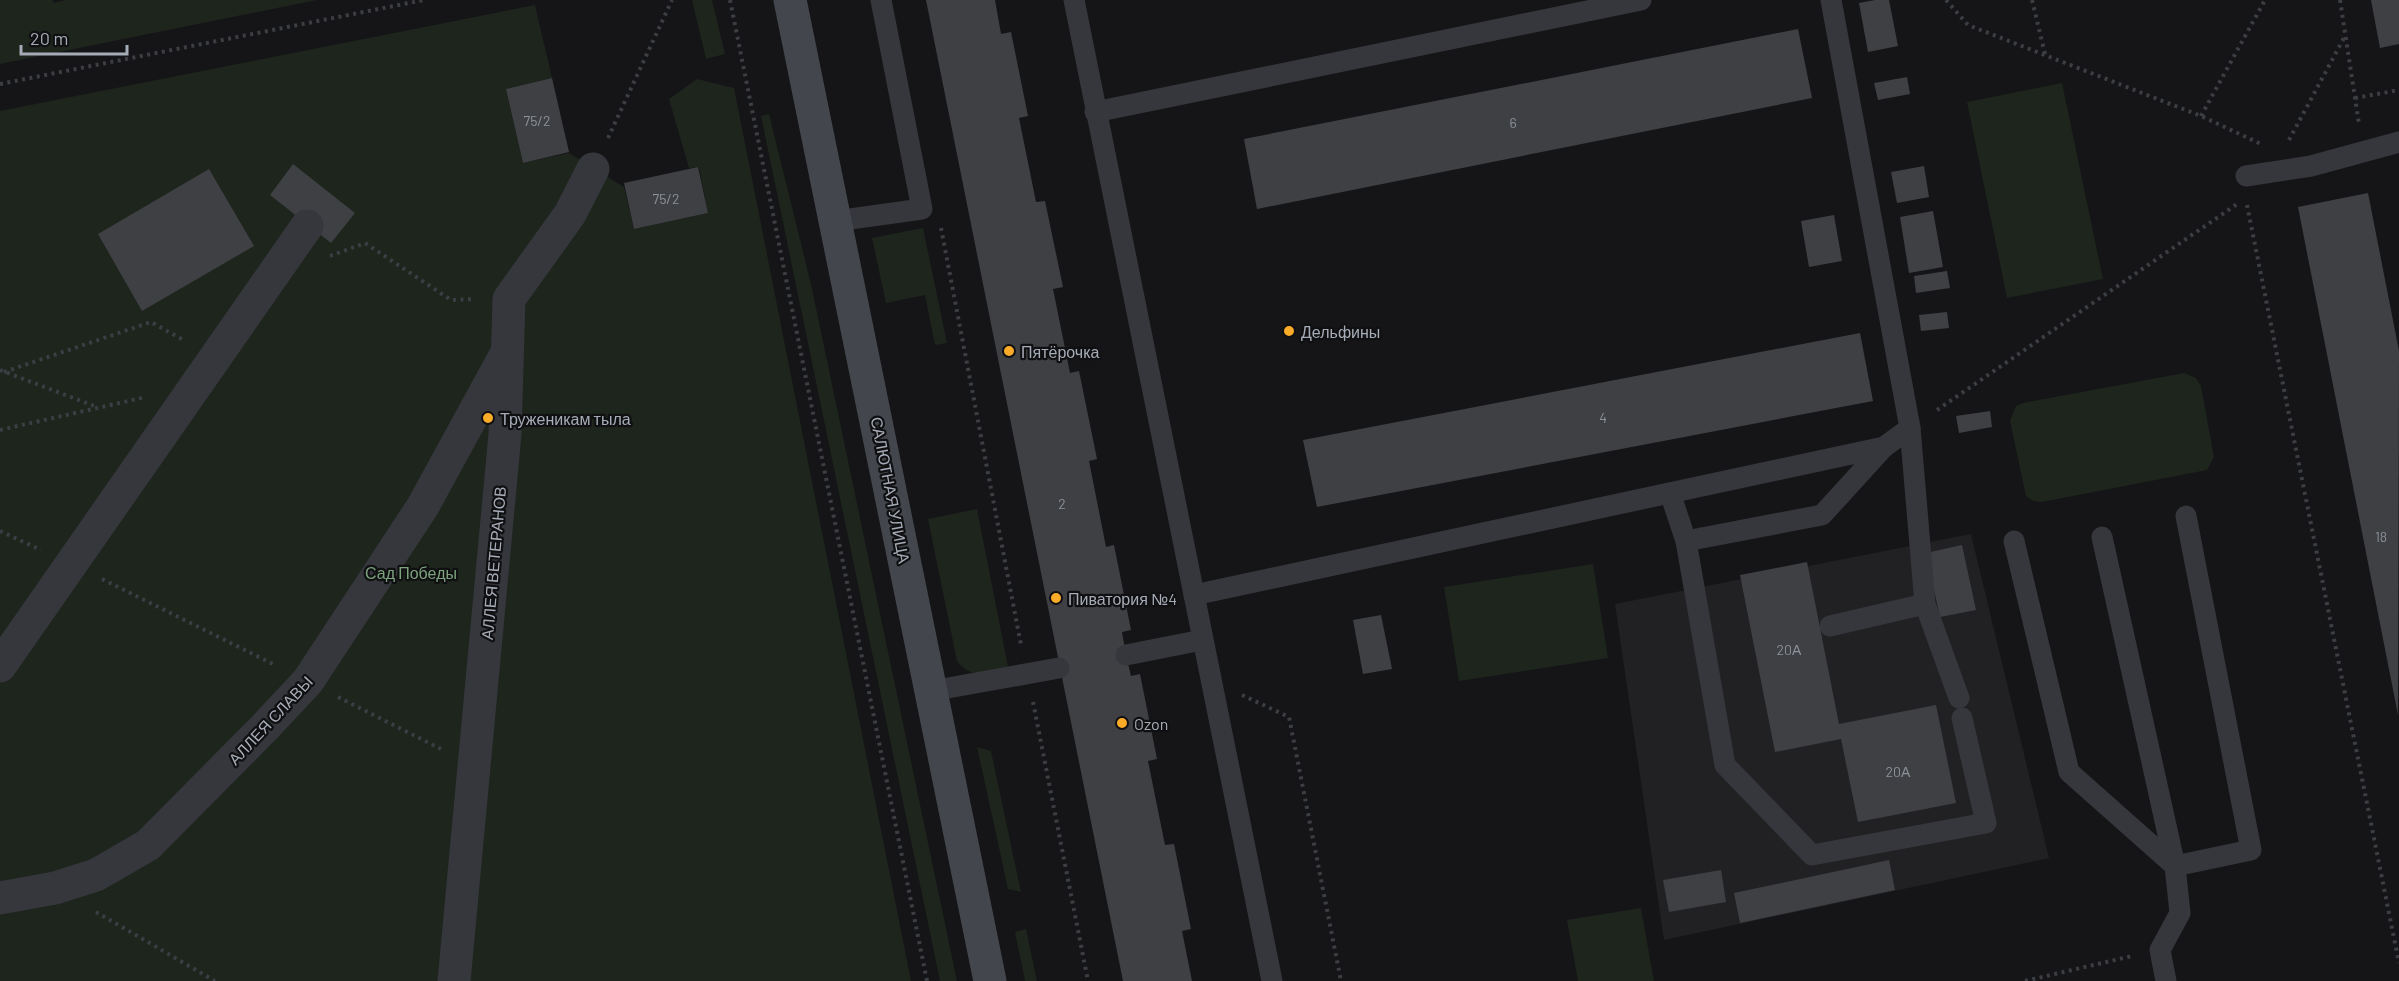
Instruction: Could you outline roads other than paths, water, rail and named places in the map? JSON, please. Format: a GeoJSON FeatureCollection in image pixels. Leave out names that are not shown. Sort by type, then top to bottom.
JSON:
{"type":"FeatureCollection","features":[{"type":"Feature","properties":{"kind":"street","name":"САЛЮТНАЯ УЛИЦА"},"geometry":{"type":"LineString","coordinates":[[790,0],[990,981]]}},
{"type":"Feature","properties":{"kind":"street","name":"АЛЛЕЯ ВЕТЕРАНОВ"},"geometry":{"type":"LineString","coordinates":[[454,981],[505,434],[509,299],[570,214],[593,169]]}},
{"type":"Feature","properties":{"kind":"street"},"geometry":{"type":"LineString","coordinates":[[0,666],[307,226]]}},
{"type":"Feature","properties":{"kind":"street","name":"АЛЛЕЯ СЛАВЫ"},"geometry":{"type":"LineString","coordinates":[[0,897],[55,888],[96,875],[148,845],[308,681],[423,506],[508,350]]}},
{"type":"Feature","properties":{"kind":"lane"},"geometry":{"type":"LineString","coordinates":[[836,221],[922,209],[880,0]]}},
{"type":"Feature","properties":{"kind":"lane"},"geometry":{"type":"LineString","coordinates":[[1074,0],[1272,981]]}},
{"type":"Feature","properties":{"kind":"lane"},"geometry":{"type":"LineString","coordinates":[[1095,112],[1641,0]]}},
{"type":"Feature","properties":{"kind":"lane"},"geometry":{"type":"LineString","coordinates":[[1670,493],[1686,541],[1725,765],[1812,855],[1986,824],[1960,708],[1925,604],[1910,428],[1831,0]]}},
{"type":"Feature","properties":{"kind":"lane"},"geometry":{"type":"LineString","coordinates":[[2246,176],[2311,166],[2399,142]]}},
{"type":"Feature","properties":{"kind":"lane"},"geometry":{"type":"LineString","coordinates":[[1686,541],[1822,515],[1884,447],[1910,428]]}},
{"type":"Feature","properties":{"kind":"lane"},"geometry":{"type":"LineString","coordinates":[[1194,595],[1884,447]]}},
{"type":"Feature","properties":{"kind":"lane"},"geometry":{"type":"LineString","coordinates":[[2175,867],[2251,850],[2186,516]]}},
{"type":"Feature","properties":{"kind":"lane"},"geometry":{"type":"LineString","coordinates":[[2102,537],[2175,867],[2181,913],[2160,950],[2166,981]]}},
{"type":"Feature","properties":{"kind":"lane"},"geometry":{"type":"LineString","coordinates":[[2013,541],[2069,772],[2175,867]]}},
{"type":"Feature","properties":{"kind":"lane"},"geometry":{"type":"LineString","coordinates":[[1830,626],[1925,604]]}},
{"type":"Feature","properties":{"kind":"lane"},"geometry":{"type":"LineString","coordinates":[[1126,655],[1202,640]]}},
{"type":"Feature","properties":{"kind":"lane"},"geometry":{"type":"LineString","coordinates":[[931,691],[1059,668]]}},
{"type":"Feature","properties":{"kind":"place","name":"Дельфины"},"geometry":{"type":"Point","coordinates":[1289,331]}},
{"type":"Feature","properties":{"kind":"place","name":"Пятёрочка"},"geometry":{"type":"Point","coordinates":[1009,351]}},
{"type":"Feature","properties":{"kind":"place","name":"Труженикам тыла"},"geometry":{"type":"Point","coordinates":[488,418]}},
{"type":"Feature","properties":{"kind":"place","name":"Пиватория №4"},"geometry":{"type":"Point","coordinates":[1056,598]}},
{"type":"Feature","properties":{"kind":"place","name":"Ozon"},"geometry":{"type":"Point","coordinates":[1122,723]}},
{"type":"Feature","properties":{"kind":"park label","name":"Сад Победы"},"geometry":{"type":"Point","coordinates":[411,572]}}]}
